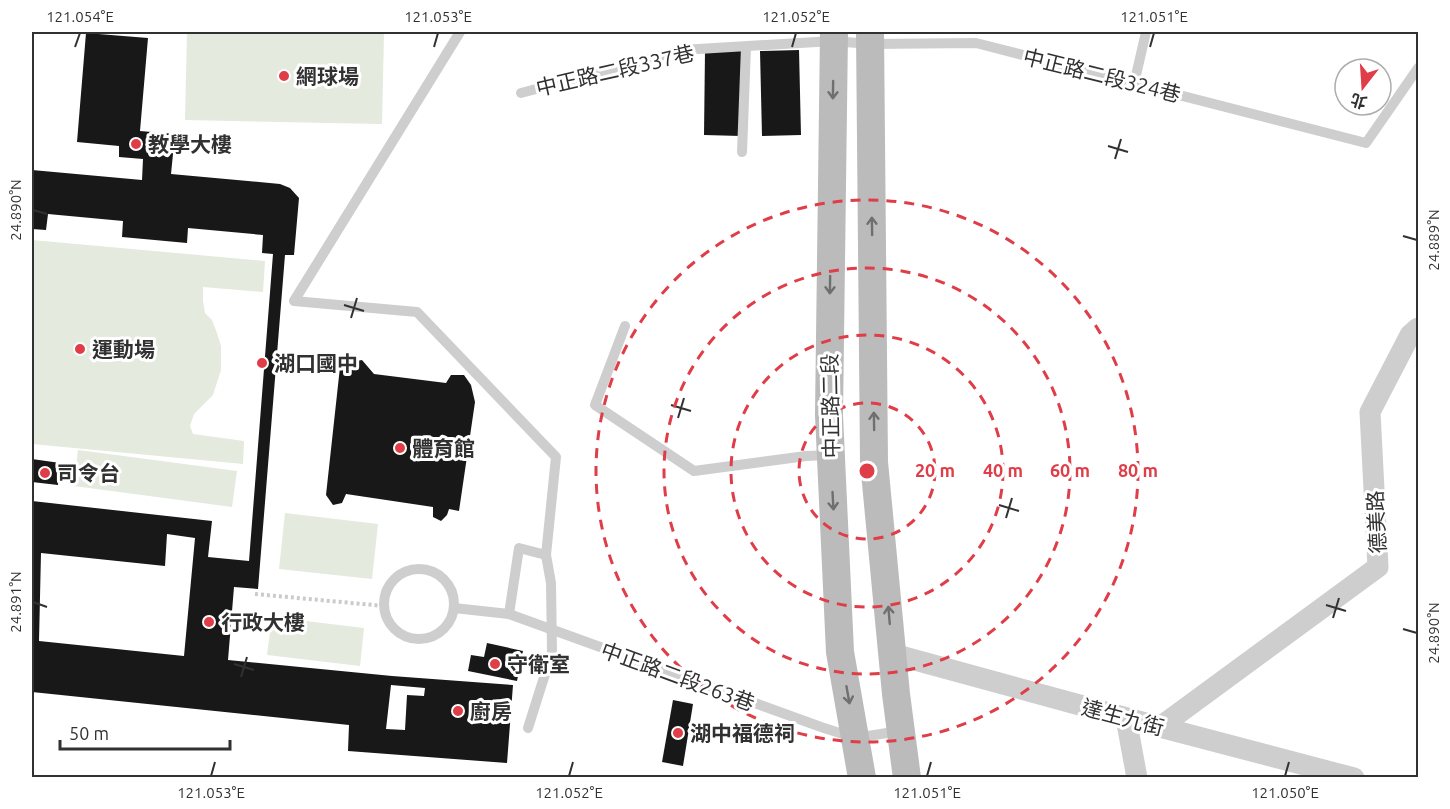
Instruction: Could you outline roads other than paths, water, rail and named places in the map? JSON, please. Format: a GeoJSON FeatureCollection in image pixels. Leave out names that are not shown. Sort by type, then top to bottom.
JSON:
{"type":"FeatureCollection","features":[{"type":"Feature","properties":{"kind":"main road","name":"中正路二段"},"geometry":{"type":"LineString","coordinates":[[834,36],[829,416],[840,652],[862,777]]}},
{"type":"Feature","properties":{"kind":"main road","name":"中正路二段"},"geometry":{"type":"LineString","coordinates":[[870,38],[874,462],[907,777]]}},
{"type":"Feature","properties":{"kind":"street","name":"德美路"},"geometry":{"type":"LineString","coordinates":[[1160,727],[1378,567],[1370,412],[1410,335],[1419,328]]}},
{"type":"Feature","properties":{"kind":"street","name":"達生九街"},"geometry":{"type":"LineString","coordinates":[[893,654],[1354,777]]}},
{"type":"Feature","properties":{"kind":"street"},"geometry":{"type":"LineString","coordinates":[[1126,718],[1137,777]]}},
{"type":"Feature","properties":{"kind":"lane"},"geometry":{"type":"LineString","coordinates":[[460,32],[294,301],[417,312],[556,457],[546,555],[551,582],[552,652],[528,728]]}},
{"type":"Feature","properties":{"kind":"lane"},"geometry":{"type":"LineString","coordinates":[[1134,84],[1146,32]]}},
{"type":"Feature","properties":{"kind":"lane","name":"中正路二段324巷"},"geometry":{"type":"LineString","coordinates":[[834,36],[976,43],[1366,143],[1419,69]]}},
{"type":"Feature","properties":{"kind":"lane","name":"中正路二段337巷"},"geometry":{"type":"LineString","coordinates":[[521,93],[682,50],[746,47],[834,36]]}},
{"type":"Feature","properties":{"kind":"lane"},"geometry":{"type":"LineString","coordinates":[[742,152],[746,47]]}},
{"type":"Feature","properties":{"kind":"lane"},"geometry":{"type":"LineString","coordinates":[[625,326],[596,405],[694,471],[806,456],[831,455]]}},
{"type":"Feature","properties":{"kind":"lane"},"geometry":{"type":"LineString","coordinates":[[509,614],[519,548],[546,555]]}},
{"type":"Feature","properties":{"kind":"lane"},"geometry":{"type":"LineString","coordinates":[[420,569],[432,572],[449,585],[454,596],[454,608],[452,619],[436,636],[413,639],[402,635],[393,627],[384,606],[390,584],[398,576],[420,569]]}},
{"type":"Feature","properties":{"kind":"lane","name":"中正路二段263巷"},"geometry":{"type":"LineString","coordinates":[[454,608],[509,614],[855,738],[901,731]]}},
{"type":"Feature","properties":{"kind":"place","name":"網球場"},"geometry":{"type":"Point","coordinates":[284,76]}},
{"type":"Feature","properties":{"kind":"place","name":"教學大樓"},"geometry":{"type":"Point","coordinates":[136,144]}},
{"type":"Feature","properties":{"kind":"place","name":"運動場"},"geometry":{"type":"Point","coordinates":[80,349]}},
{"type":"Feature","properties":{"kind":"place","name":"湖口國中"},"geometry":{"type":"Point","coordinates":[262,363]}},
{"type":"Feature","properties":{"kind":"place","name":"體育館"},"geometry":{"type":"Point","coordinates":[400,448]}},
{"type":"Feature","properties":{"kind":"place","name":"司令台"},"geometry":{"type":"Point","coordinates":[45,473]}},
{"type":"Feature","properties":{"kind":"place","name":"行政大樓"},"geometry":{"type":"Point","coordinates":[209,622]}},
{"type":"Feature","properties":{"kind":"place","name":"守衛室"},"geometry":{"type":"Point","coordinates":[495,664]}},
{"type":"Feature","properties":{"kind":"place","name":"廚房"},"geometry":{"type":"Point","coordinates":[458,711]}},
{"type":"Feature","properties":{"kind":"place","name":"湖中福德祠"},"geometry":{"type":"Point","coordinates":[678,733]}}]}
